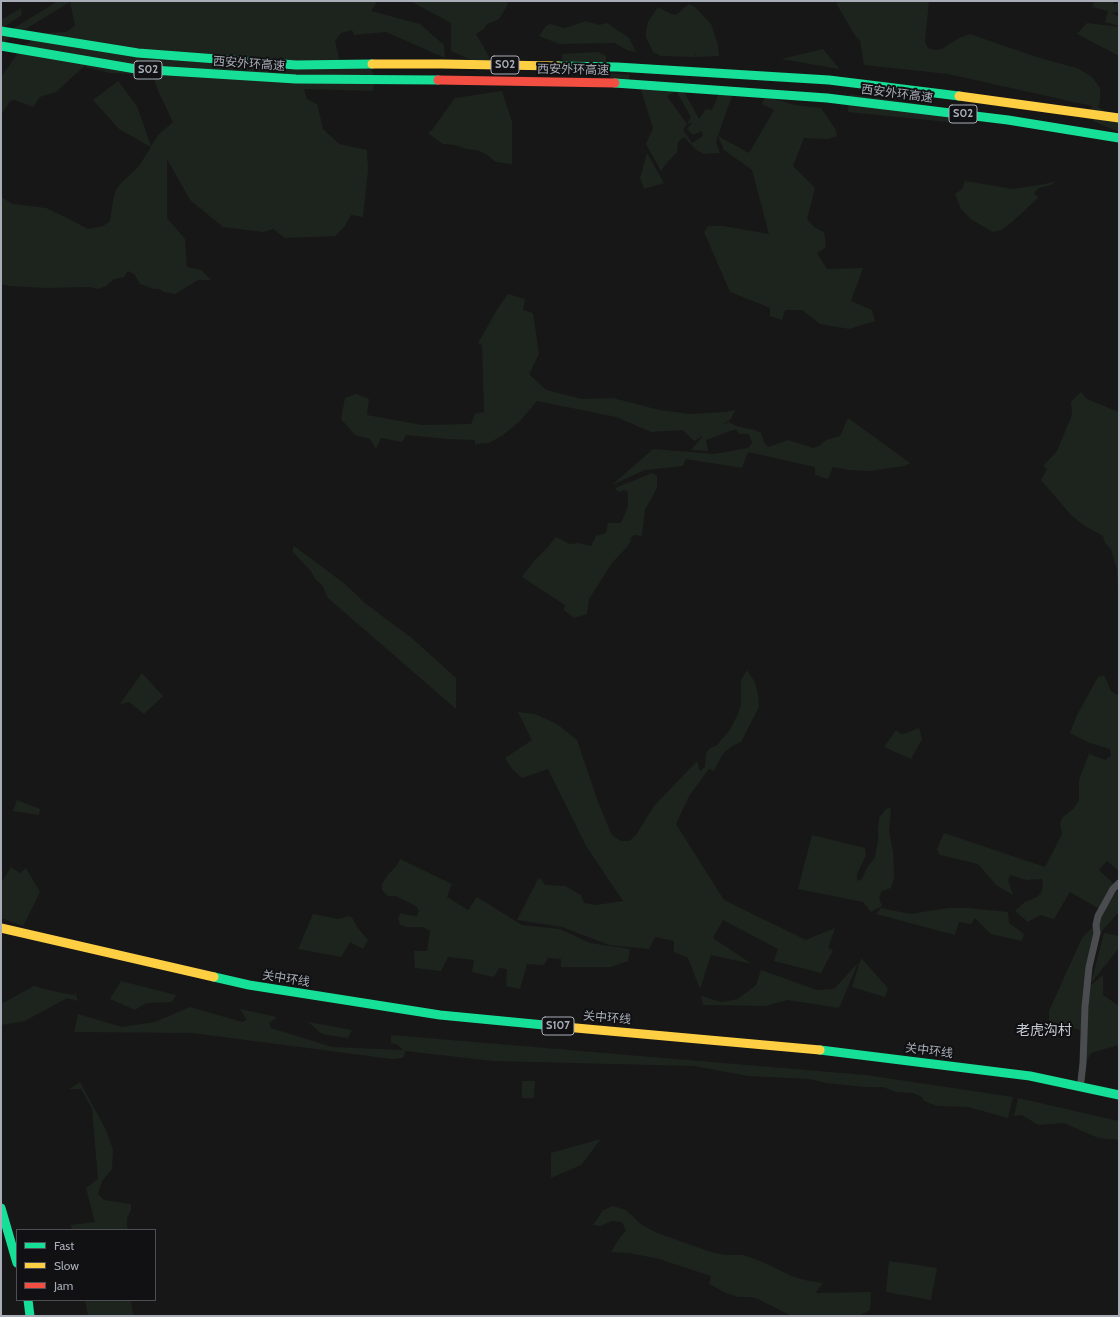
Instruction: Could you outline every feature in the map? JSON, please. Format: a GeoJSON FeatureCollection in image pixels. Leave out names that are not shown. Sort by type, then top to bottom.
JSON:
{"type":"FeatureCollection","features":[{"type":"Feature","properties":{"kind":"main road","name":"西安外环高速"},"geometry":{"type":"LineString","coordinates":[[1,31],[138,53],[296,65],[442,64],[617,67],[829,80],[1119,118]]}},
{"type":"Feature","properties":{"kind":"main road","name":"西安外环高速"},"geometry":{"type":"LineString","coordinates":[[1,46],[136,69],[296,80],[442,80],[614,83],[827,98],[1008,120],[1119,138]]}},
{"type":"Feature","properties":{"kind":"main road","name":"关中环线"},"geometry":{"type":"LineString","coordinates":[[1,922],[250,980],[440,1009],[827,1045],[1031,1070],[1119,1089]]}},
{"type":"Feature","properties":{"kind":"main road","name":"关中环线"},"geometry":{"type":"LineString","coordinates":[[1,928],[249,985],[440,1014],[826,1051],[1030,1076],[1119,1095]]}},
{"type":"Feature","properties":{"kind":"main road"},"geometry":{"type":"LineString","coordinates":[[1,1208],[16,1260]]}},
{"type":"Feature","properties":{"kind":"main road"},"geometry":{"type":"LineString","coordinates":[[28,1301],[30,1316]]}},
{"type":"Feature","properties":{"kind":"street"},"geometry":{"type":"LineString","coordinates":[[1081,1081],[1084,1064],[1084,1038],[1088,980],[1097,933],[1096,925],[1098,916],[1113,889],[1119,883]]}},
{"type":"Feature","properties":{"kind":"shaded area"},"geometry":{"type":"Polygon","coordinates":[[[58,1],[378,1],[371,11],[420,24],[444,45],[445,58],[386,32],[354,35],[352,30],[341,33],[335,41],[340,62],[367,62],[375,77],[373,91],[304,89],[307,99],[317,104],[323,129],[339,144],[367,150],[368,170],[363,217],[351,215],[345,226],[335,236],[285,238],[273,229],[263,232],[223,227],[190,200],[167,159],[167,218],[185,239],[187,267],[201,270],[211,280],[198,280],[175,294],[140,284],[134,274],[128,271],[124,277],[114,279],[106,286],[98,289],[90,287],[45,288],[10,286],[1,284],[1,197],[13,204],[46,208],[88,229],[103,226],[110,221],[116,190],[121,183],[139,166],[151,147],[119,129],[93,100],[118,81],[137,106],[151,146],[158,135],[173,122],[158,91],[151,70],[130,74],[110,73],[85,67],[88,63],[56,92],[40,97],[33,107],[15,100],[10,101],[1,115],[1,77],[23,46],[46,33],[66,32],[75,26],[70,2],[1,44],[1,36],[58,1]]]}},
{"type":"Feature","properties":{"kind":"shaded area"},"geometry":{"type":"Polygon","coordinates":[[[410,1],[508,1],[507,6],[499,19],[487,24],[484,29],[476,34],[495,71],[451,51],[451,23],[410,1]]]}},
{"type":"Feature","properties":{"kind":"shaded area"},"geometry":{"type":"Polygon","coordinates":[[[842,1],[929,1],[925,42],[928,48],[935,50],[942,49],[959,38],[970,34],[1039,58],[1077,68],[1092,77],[1100,88],[1100,100],[1098,107],[1119,120],[1119,132],[1093,121],[1092,106],[948,74],[864,65],[860,41],[854,34],[836,3],[842,1]]]}},
{"type":"Feature","properties":{"kind":"shaded area"},"geometry":{"type":"Polygon","coordinates":[[[1095,1],[1114,1],[1113,5],[1119,3],[1119,12],[1112,13],[1119,17],[1119,26],[1105,22],[1108,11],[1092,7],[1095,1]]]}},
{"type":"Feature","properties":{"kind":"shaded area"},"geometry":{"type":"Polygon","coordinates":[[[689,4],[695,7],[711,24],[718,45],[719,56],[697,57],[693,51],[696,57],[661,56],[653,52],[646,37],[646,31],[648,22],[658,7],[676,15],[689,4]]]}},
{"type":"Feature","properties":{"kind":"shaded area"},"geometry":{"type":"Polygon","coordinates":[[[21,8],[22,15],[1,29],[1,20],[21,8]]]}},
{"type":"Feature","properties":{"kind":"shaded area"},"geometry":{"type":"Polygon","coordinates":[[[586,21],[599,25],[607,23],[629,38],[636,52],[627,50],[615,43],[559,44],[539,36],[546,26],[550,24],[565,28],[586,21]]]}},
{"type":"Feature","properties":{"kind":"shaded area"},"geometry":{"type":"Polygon","coordinates":[[[1087,23],[1119,27],[1119,56],[1077,34],[1087,23]]]}},
{"type":"Feature","properties":{"kind":"shaded area"},"geometry":{"type":"Polygon","coordinates":[[[823,49],[839,69],[781,59],[823,49]]]}},
{"type":"Feature","properties":{"kind":"shaded area"},"geometry":{"type":"Polygon","coordinates":[[[598,52],[606,56],[606,73],[629,75],[629,87],[591,66],[563,67],[562,54],[598,52]]]}},
{"type":"Feature","properties":{"kind":"shaded area"},"geometry":{"type":"Polygon","coordinates":[[[641,90],[683,90],[699,119],[706,109],[712,110],[720,91],[733,93],[716,142],[720,153],[704,154],[695,149],[684,137],[678,142],[677,152],[661,171],[646,144],[653,128],[641,90]],[[676,91],[667,96],[687,124],[691,117],[676,91]],[[693,122],[687,124],[683,130],[692,143],[703,136],[702,131],[693,135],[687,129],[693,122]]]}},
{"type":"Feature","properties":{"kind":"shaded area"},"geometry":{"type":"Polygon","coordinates":[[[502,91],[512,122],[512,164],[496,162],[486,154],[476,150],[443,144],[428,133],[432,130],[455,98],[502,91]]]}},
{"type":"Feature","properties":{"kind":"shaded area"},"geometry":{"type":"Polygon","coordinates":[[[849,94],[933,106],[953,116],[958,123],[848,112],[849,94]]]}},
{"type":"Feature","properties":{"kind":"shaded area"},"geometry":{"type":"Polygon","coordinates":[[[765,96],[795,105],[821,108],[836,130],[837,136],[828,139],[804,138],[793,166],[815,188],[807,219],[814,227],[824,232],[826,247],[817,253],[827,269],[863,268],[851,301],[872,310],[875,321],[849,329],[820,324],[802,310],[785,310],[782,320],[770,316],[770,308],[730,292],[704,232],[708,226],[723,226],[769,234],[752,170],[724,150],[718,136],[749,153],[774,110],[762,104],[765,96]]]}},
{"type":"Feature","properties":{"kind":"shaded area"},"geometry":{"type":"Polygon","coordinates":[[[647,153],[664,183],[644,189],[640,178],[647,153]]]}},
{"type":"Feature","properties":{"kind":"shaded area"},"geometry":{"type":"Polygon","coordinates":[[[965,181],[1013,189],[1056,181],[1051,185],[1039,188],[1034,193],[1038,198],[1011,223],[1001,230],[993,232],[972,220],[961,209],[955,194],[962,189],[965,181]]]}},
{"type":"Feature","properties":{"kind":"shaded area"},"geometry":{"type":"Polygon","coordinates":[[[508,294],[525,299],[523,310],[533,313],[539,354],[529,374],[546,390],[582,399],[613,398],[659,410],[690,414],[735,410],[731,419],[722,425],[729,422],[736,426],[755,430],[761,433],[764,442],[768,447],[788,440],[813,448],[819,446],[826,440],[840,436],[848,418],[910,463],[904,466],[869,471],[849,470],[833,467],[828,479],[815,475],[815,467],[748,452],[742,468],[686,459],[683,466],[645,470],[612,485],[653,449],[714,454],[748,448],[752,443],[749,434],[739,434],[736,429],[706,440],[708,451],[691,450],[703,436],[694,441],[683,430],[651,432],[616,417],[537,401],[520,421],[503,435],[489,443],[475,444],[475,440],[406,435],[402,442],[381,438],[376,449],[370,439],[355,435],[341,419],[345,398],[356,394],[369,399],[367,415],[422,425],[471,424],[475,414],[484,412],[482,345],[478,343],[498,308],[508,294]]]}},
{"type":"Feature","properties":{"kind":"shaded area"},"geometry":{"type":"Polygon","coordinates":[[[1081,392],[1087,399],[1119,412],[1119,610],[1117,570],[1111,549],[1105,543],[1103,536],[1083,525],[1071,515],[1041,480],[1047,469],[1043,466],[1057,451],[1072,415],[1071,402],[1081,392]]]}},
{"type":"Feature","properties":{"kind":"shaded area"},"geometry":{"type":"Polygon","coordinates":[[[652,473],[657,476],[657,488],[645,510],[642,536],[634,535],[628,541],[632,539],[628,546],[612,563],[589,599],[587,614],[574,618],[564,610],[565,605],[522,577],[533,562],[556,537],[570,544],[579,543],[591,546],[596,536],[606,533],[608,523],[621,523],[628,507],[628,492],[624,490],[618,492],[615,488],[652,473]]]}},
{"type":"Feature","properties":{"kind":"shaded area"},"geometry":{"type":"Polygon","coordinates":[[[294,546],[345,584],[366,604],[413,639],[456,678],[456,709],[328,598],[322,585],[292,551],[294,546]]]}},
{"type":"Feature","properties":{"kind":"shaded area"},"geometry":{"type":"Polygon","coordinates":[[[747,670],[755,682],[759,707],[741,742],[732,746],[723,754],[714,771],[709,769],[689,796],[676,824],[724,900],[806,940],[835,928],[828,948],[833,950],[821,973],[774,961],[778,949],[723,920],[713,938],[752,964],[711,955],[700,989],[688,958],[674,952],[674,941],[655,937],[649,949],[609,945],[562,927],[517,920],[538,879],[540,878],[545,885],[565,886],[581,895],[584,903],[596,905],[623,901],[586,846],[548,769],[522,778],[513,770],[505,758],[532,740],[518,712],[535,714],[557,724],[577,740],[597,799],[610,831],[613,836],[621,841],[629,841],[636,835],[654,806],[697,761],[700,771],[705,767],[706,753],[710,748],[716,746],[729,731],[738,714],[741,705],[741,680],[747,670]]]}},
{"type":"Feature","properties":{"kind":"shaded area"},"geometry":{"type":"Polygon","coordinates":[[[142,673],[163,696],[144,714],[129,702],[120,704],[142,673]]]}},
{"type":"Feature","properties":{"kind":"shaded area"},"geometry":{"type":"Polygon","coordinates":[[[1104,675],[1111,691],[1119,696],[1119,871],[1107,861],[1099,870],[1116,886],[1101,910],[1070,892],[1054,919],[1040,915],[1028,922],[1015,911],[1025,902],[1037,897],[1041,893],[1043,884],[1042,879],[1027,880],[1010,875],[1008,880],[1013,895],[996,885],[979,865],[940,855],[937,849],[944,833],[1045,867],[1062,834],[1060,824],[1062,818],[1074,808],[1079,800],[1079,780],[1089,754],[1105,760],[1111,756],[1110,749],[1090,743],[1070,733],[1077,715],[1098,677],[1104,675]]]}},
{"type":"Feature","properties":{"kind":"shaded area"},"geometry":{"type":"Polygon","coordinates":[[[919,728],[922,739],[911,759],[884,747],[896,730],[901,734],[919,728]]]}},
{"type":"Feature","properties":{"kind":"shaded area"},"geometry":{"type":"Polygon","coordinates":[[[17,800],[40,809],[39,815],[13,811],[17,800]]]}},
{"type":"Feature","properties":{"kind":"shaded area"},"geometry":{"type":"Polygon","coordinates":[[[891,807],[889,832],[893,851],[894,877],[891,888],[882,891],[879,898],[882,906],[871,912],[863,902],[798,889],[812,835],[865,848],[866,855],[857,874],[857,881],[862,879],[867,868],[875,857],[878,841],[879,818],[886,809],[891,807]]]}},
{"type":"Feature","properties":{"kind":"shaded area"},"geometry":{"type":"Polygon","coordinates":[[[400,859],[452,884],[447,897],[468,910],[477,897],[522,925],[560,929],[590,943],[630,949],[628,961],[611,967],[561,967],[561,959],[548,958],[544,965],[527,964],[520,989],[506,986],[507,969],[499,968],[494,977],[472,972],[474,960],[448,957],[441,971],[415,968],[414,951],[427,951],[430,931],[423,927],[407,927],[400,925],[398,918],[401,913],[417,916],[419,911],[416,906],[396,896],[388,896],[382,890],[382,884],[400,859]]]}},
{"type":"Feature","properties":{"kind":"shaded area"},"geometry":{"type":"Polygon","coordinates":[[[11,867],[20,873],[26,868],[40,892],[23,926],[1,918],[1,883],[11,867]]]}},
{"type":"Feature","properties":{"kind":"shaded area"},"geometry":{"type":"Polygon","coordinates":[[[1119,888],[1119,912],[1102,931],[1089,968],[1086,1032],[1049,1021],[1049,1011],[1082,938],[1096,924],[1119,888]]]}},
{"type":"Feature","properties":{"kind":"shaded area"},"geometry":{"type":"Polygon","coordinates":[[[881,908],[910,914],[948,908],[968,908],[1008,912],[1009,923],[1024,934],[1022,941],[991,934],[975,918],[971,924],[959,922],[955,935],[876,914],[881,908]]]}},
{"type":"Feature","properties":{"kind":"shaded area"},"geometry":{"type":"Polygon","coordinates":[[[313,914],[338,919],[350,916],[368,940],[363,949],[350,942],[341,957],[298,949],[313,914]]]}},
{"type":"Feature","properties":{"kind":"shaded area"},"geometry":{"type":"Polygon","coordinates":[[[1104,933],[1119,936],[1119,948],[1091,983],[1104,933]]]}},
{"type":"Feature","properties":{"kind":"shaded area"},"geometry":{"type":"Polygon","coordinates":[[[861,958],[888,988],[885,997],[852,987],[861,958]]]}},
{"type":"Feature","properties":{"kind":"shaded area"},"geometry":{"type":"Polygon","coordinates":[[[858,963],[839,1008],[788,1000],[765,1006],[703,1005],[701,996],[721,1002],[738,999],[756,985],[761,970],[817,990],[834,989],[858,963]]]}},
{"type":"Feature","properties":{"kind":"shaded area"},"geometry":{"type":"Polygon","coordinates":[[[1103,975],[1103,995],[1119,1006],[1119,1045],[1091,1053],[1084,1066],[1090,986],[1103,975]]]}},
{"type":"Feature","properties":{"kind":"shaded area"},"geometry":{"type":"Polygon","coordinates":[[[121,981],[176,995],[172,1002],[146,1003],[135,1010],[110,999],[121,981]]]}},
{"type":"Feature","properties":{"kind":"shaded area"},"geometry":{"type":"Polygon","coordinates":[[[34,986],[75,995],[74,988],[78,1001],[67,998],[25,1021],[1,1025],[1,1004],[34,986]]]}},
{"type":"Feature","properties":{"kind":"shaded area"},"geometry":{"type":"Polygon","coordinates":[[[190,1007],[242,1022],[247,1020],[240,1009],[277,1017],[269,1023],[271,1028],[332,1047],[403,1050],[398,1045],[391,1043],[391,1035],[866,1075],[1013,1097],[1008,1118],[968,1107],[937,1106],[924,1101],[922,1097],[913,1093],[896,1092],[883,1087],[826,1083],[809,1079],[748,1076],[694,1066],[493,1061],[405,1051],[403,1058],[392,1059],[192,1033],[74,1032],[78,1014],[122,1027],[155,1022],[190,1007]]]}},
{"type":"Feature","properties":{"kind":"shaded area"},"geometry":{"type":"Polygon","coordinates":[[[308,1022],[352,1030],[348,1038],[322,1034],[308,1022]]]}},
{"type":"Feature","properties":{"kind":"shaded area"},"geometry":{"type":"Polygon","coordinates":[[[522,1081],[535,1081],[534,1098],[522,1098],[522,1081]]]}},
{"type":"Feature","properties":{"kind":"shaded area"},"geometry":{"type":"Polygon","coordinates":[[[80,1082],[106,1130],[113,1150],[112,1169],[102,1181],[98,1194],[104,1200],[131,1204],[131,1210],[127,1218],[127,1227],[129,1229],[72,1229],[71,1225],[95,1222],[86,1188],[98,1179],[92,1108],[81,1089],[69,1089],[80,1082]]]}},
{"type":"Feature","properties":{"kind":"shaded area"},"geometry":{"type":"Polygon","coordinates":[[[1018,1098],[1119,1121],[1119,1140],[1098,1138],[1064,1123],[1038,1125],[1022,1115],[1014,1116],[1018,1098]]]}},
{"type":"Feature","properties":{"kind":"shaded area"},"geometry":{"type":"Polygon","coordinates":[[[601,1139],[581,1165],[551,1178],[551,1153],[601,1139]]]}},
{"type":"Feature","properties":{"kind":"shaded area"},"geometry":{"type":"Polygon","coordinates":[[[613,1206],[626,1210],[642,1225],[657,1233],[711,1252],[725,1255],[743,1255],[760,1261],[794,1277],[823,1283],[815,1293],[871,1292],[870,1310],[859,1316],[792,1316],[758,1299],[751,1297],[738,1297],[726,1293],[709,1284],[711,1276],[659,1259],[629,1253],[611,1252],[620,1237],[626,1231],[622,1222],[611,1221],[601,1226],[593,1225],[603,1210],[613,1206]]]}},
{"type":"Feature","properties":{"kind":"shaded area"},"geometry":{"type":"Polygon","coordinates":[[[889,1261],[937,1268],[931,1300],[886,1292],[889,1261]]]}},
{"type":"Feature","properties":{"kind":"shaded area"},"geometry":{"type":"Polygon","coordinates":[[[85,1301],[131,1301],[133,1316],[88,1316],[85,1301]]]}},
{"type":"Feature","properties":{"kind":"traffic: fast"},"geometry":{"type":"LineString","coordinates":[[1,31],[138,53],[296,65],[372,64]]}},
{"type":"Feature","properties":{"kind":"traffic: fast"},"geometry":{"type":"LineString","coordinates":[[1,46],[136,69],[296,79],[438,80]]}},
{"type":"Feature","properties":{"kind":"traffic: fast"},"geometry":{"type":"LineString","coordinates":[[558,66],[617,67],[829,80],[959,96]]}},
{"type":"Feature","properties":{"kind":"traffic: fast"},"geometry":{"type":"LineString","coordinates":[[615,83],[827,98],[1008,120],[1119,138]]}},
{"type":"Feature","properties":{"kind":"traffic: fast"},"geometry":{"type":"LineString","coordinates":[[214,977],[249,985],[440,1015],[565,1027]]}},
{"type":"Feature","properties":{"kind":"traffic: fast"},"geometry":{"type":"LineString","coordinates":[[820,1050],[1030,1076],[1119,1095]]}},
{"type":"Feature","properties":{"kind":"traffic: fast"},"geometry":{"type":"LineString","coordinates":[[1,1208],[16,1260]]}},
{"type":"Feature","properties":{"kind":"traffic: fast"},"geometry":{"type":"LineString","coordinates":[[28,1301],[30,1316]]}},
{"type":"Feature","properties":{"kind":"traffic: slow"},"geometry":{"type":"LineString","coordinates":[[372,64],[558,66]]}},
{"type":"Feature","properties":{"kind":"traffic: slow"},"geometry":{"type":"LineString","coordinates":[[959,96],[1119,118]]}},
{"type":"Feature","properties":{"kind":"traffic: slow"},"geometry":{"type":"LineString","coordinates":[[1,928],[214,977]]}},
{"type":"Feature","properties":{"kind":"traffic: slow"},"geometry":{"type":"LineString","coordinates":[[565,1027],[820,1050]]}},
{"type":"Feature","properties":{"kind":"traffic: jam"},"geometry":{"type":"LineString","coordinates":[[438,80],[615,83]]}},
{"type":"Feature","properties":{"kind":"district","name":"老虎沟村"},"geometry":{"type":"Point","coordinates":[1044,1031]}}]}
